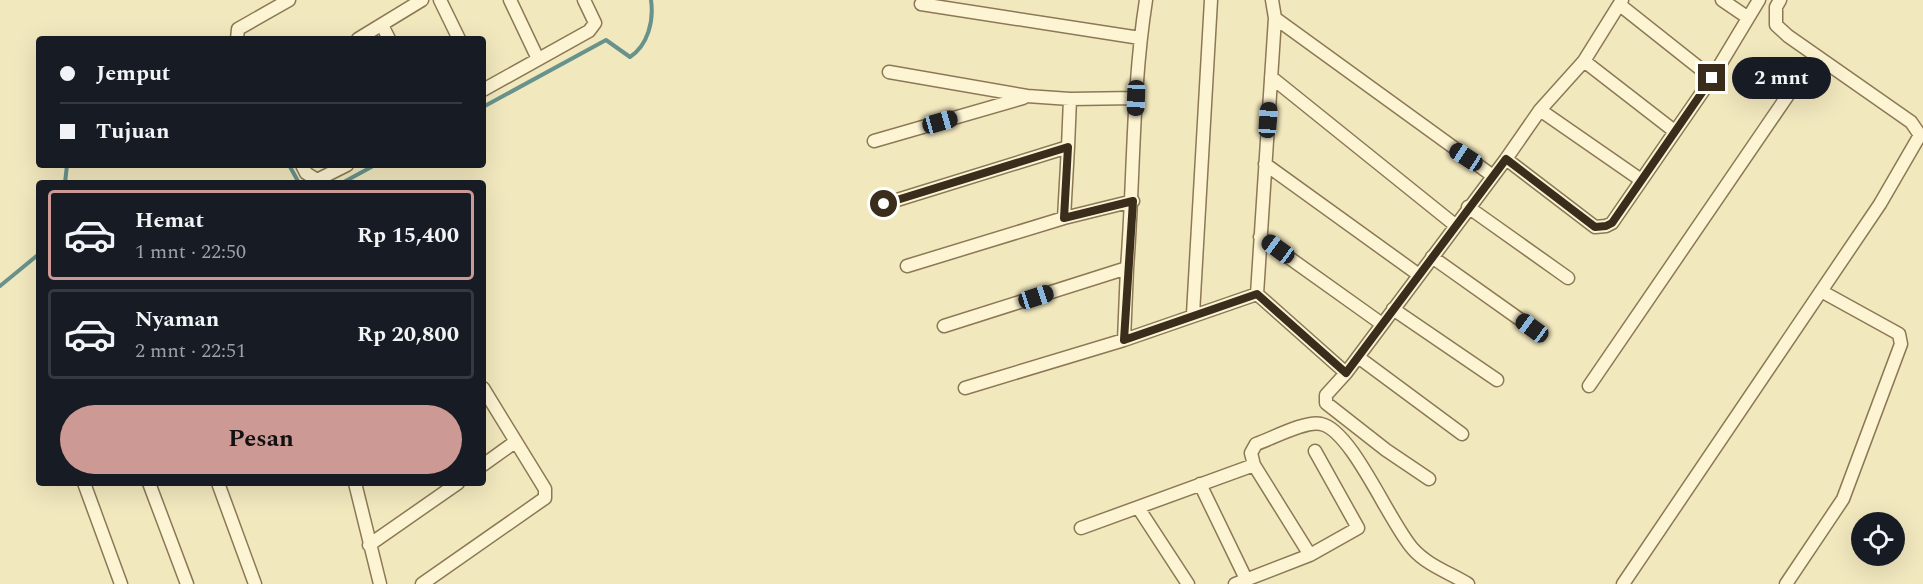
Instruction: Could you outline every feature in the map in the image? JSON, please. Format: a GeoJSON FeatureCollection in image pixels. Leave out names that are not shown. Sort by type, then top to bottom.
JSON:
{"type":"FeatureCollection","features":[{"type":"Feature","properties":{"kind":"street"},"geometry":{"type":"LineString","coordinates":[[237,36],[238,29],[289,0]]}},
{"type":"Feature","properties":{"kind":"street"},"geometry":{"type":"LineString","coordinates":[[363,36],[422,0]]}},
{"type":"Feature","properties":{"kind":"street"},"geometry":{"type":"LineString","coordinates":[[440,0],[458,36]]}},
{"type":"Feature","properties":{"kind":"street"},"geometry":{"type":"LineString","coordinates":[[510,0],[538,59]]}},
{"type":"Feature","properties":{"kind":"street"},"geometry":{"type":"LineString","coordinates":[[486,87],[589,31],[596,23],[584,0]]}},
{"type":"Feature","properties":{"kind":"street"},"geometry":{"type":"LineString","coordinates":[[1124,340],[1133,201],[1136,98],[1140,38],[1146,0]]}},
{"type":"Feature","properties":{"kind":"street"},"geometry":{"type":"LineString","coordinates":[[1193,314],[1211,0]]}},
{"type":"Feature","properties":{"kind":"street"},"geometry":{"type":"LineString","coordinates":[[1257,294],[1275,18],[1272,0]]}},
{"type":"Feature","properties":{"kind":"street"},"geometry":{"type":"LineString","coordinates":[[1722,0],[1747,17]]}},
{"type":"Feature","properties":{"kind":"street"},"geometry":{"type":"LineString","coordinates":[[1506,159],[1595,227],[1612,223],[1673,130],[1712,78],[1759,0]]}},
{"type":"Feature","properties":{"kind":"street"},"geometry":{"type":"LineString","coordinates":[[1623,584],[1880,204],[1920,135],[1911,122],[1814,57],[1776,25],[1774,2]]}},
{"type":"Feature","properties":{"kind":"street"},"geometry":{"type":"LineString","coordinates":[[1429,479],[1386,450],[1326,403],[1326,395],[1346,373],[1540,110],[1584,61],[1621,3],[1712,78]]}},
{"type":"Feature","properties":{"kind":"street"},"geometry":{"type":"LineString","coordinates":[[921,4],[1140,38]]}},
{"type":"Feature","properties":{"kind":"street"},"geometry":{"type":"LineString","coordinates":[[1275,18],[1493,176]]}},
{"type":"Feature","properties":{"kind":"street"},"geometry":{"type":"LineString","coordinates":[[382,25],[388,36]]}},
{"type":"Feature","properties":{"kind":"street"},"geometry":{"type":"LineString","coordinates":[[1588,386],[1814,57]]}},
{"type":"Feature","properties":{"kind":"street"},"geometry":{"type":"LineString","coordinates":[[1584,61],[1673,130]]}},
{"type":"Feature","properties":{"kind":"street"},"geometry":{"type":"LineString","coordinates":[[889,72],[1027,96],[1070,99],[1136,98]]}},
{"type":"Feature","properties":{"kind":"street"},"geometry":{"type":"LineString","coordinates":[[1271,77],[1455,225]]}},
{"type":"Feature","properties":{"kind":"street"},"geometry":{"type":"LineString","coordinates":[[874,141],[1027,96]]}},
{"type":"Feature","properties":{"kind":"street"},"geometry":{"type":"LineString","coordinates":[[1064,218],[1070,99]]}},
{"type":"Feature","properties":{"kind":"street"},"geometry":{"type":"LineString","coordinates":[[1540,110],[1641,180]]}},
{"type":"Feature","properties":{"kind":"street"},"geometry":{"type":"LineString","coordinates":[[884,204],[1068,147]]}},
{"type":"Feature","properties":{"kind":"street"},"geometry":{"type":"LineString","coordinates":[[1265,164],[1419,275]]}},
{"type":"Feature","properties":{"kind":"street"},"geometry":{"type":"LineString","coordinates":[[304,168],[306,173],[317,180],[341,168]]}},
{"type":"Feature","properties":{"kind":"street"},"geometry":{"type":"LineString","coordinates":[[907,266],[1064,218],[1133,201]]}},
{"type":"Feature","properties":{"kind":"street"},"geometry":{"type":"LineString","coordinates":[[1468,207],[1568,278]]}},
{"type":"Feature","properties":{"kind":"street"},"geometry":{"type":"LineString","coordinates":[[1260,237],[1382,324]]}},
{"type":"Feature","properties":{"kind":"street"},"geometry":{"type":"LineString","coordinates":[[1432,257],[1532,328]]}},
{"type":"Feature","properties":{"kind":"street"},"geometry":{"type":"LineString","coordinates":[[945,326],[1127,268]]}},
{"type":"Feature","properties":{"kind":"street"},"geometry":{"type":"LineString","coordinates":[[1786,584],[1843,499],[1901,344],[1899,334],[1821,291]]}},
{"type":"Feature","properties":{"kind":"street"},"geometry":{"type":"LineString","coordinates":[[965,388],[1124,340],[1193,314],[1257,294]]}},
{"type":"Feature","properties":{"kind":"street"},"geometry":{"type":"LineString","coordinates":[[1257,294],[1346,373]]}},
{"type":"Feature","properties":{"kind":"street"},"geometry":{"type":"LineString","coordinates":[[1393,309],[1497,380]]}},
{"type":"Feature","properties":{"kind":"street"},"geometry":{"type":"LineString","coordinates":[[1358,357],[1462,434]]}},
{"type":"Feature","properties":{"kind":"street"},"geometry":{"type":"LineString","coordinates":[[422,584],[545,498],[545,489],[486,393]]}},
{"type":"Feature","properties":{"kind":"street"},"geometry":{"type":"LineString","coordinates":[[1310,555],[1254,465],[1251,453],[1256,444],[1311,423],[1328,426],[1363,467],[1394,523],[1415,552],[1468,584]]}},
{"type":"Feature","properties":{"kind":"street"},"geometry":{"type":"LineString","coordinates":[[486,463],[515,442]]}},
{"type":"Feature","properties":{"kind":"street"},"geometry":{"type":"LineString","coordinates":[[1200,484],[1240,582],[1310,555],[1358,528],[1315,451]]}},
{"type":"Feature","properties":{"kind":"street"},"geometry":{"type":"LineString","coordinates":[[1082,528],[1254,465]]}},
{"type":"Feature","properties":{"kind":"street"},"geometry":{"type":"LineString","coordinates":[[85,486],[121,584]]}},
{"type":"Feature","properties":{"kind":"street"},"geometry":{"type":"LineString","coordinates":[[150,486],[187,584]]}},
{"type":"Feature","properties":{"kind":"street"},"geometry":{"type":"LineString","coordinates":[[219,486],[255,584]]}},
{"type":"Feature","properties":{"kind":"street"},"geometry":{"type":"LineString","coordinates":[[356,486],[380,584]]}},
{"type":"Feature","properties":{"kind":"street"},"geometry":{"type":"LineString","coordinates":[[369,545],[454,486]]}},
{"type":"Feature","properties":{"kind":"street"},"geometry":{"type":"LineString","coordinates":[[1139,509],[1188,584]]}},
{"type":"Feature","properties":{"kind":"waterway"},"geometry":{"type":"LineString","coordinates":[[486,105],[606,40],[630,57],[641,46],[648,32],[652,16],[651,0]]}},
{"type":"Feature","properties":{"kind":"waterway"},"geometry":{"type":"LineString","coordinates":[[65,180],[67,168]]}},
{"type":"Feature","properties":{"kind":"waterway"},"geometry":{"type":"LineString","coordinates":[[291,168],[297,180]]}},
{"type":"Feature","properties":{"kind":"waterway"},"geometry":{"type":"LineString","coordinates":[[348,180],[370,168]]}},
{"type":"Feature","properties":{"kind":"waterway"},"geometry":{"type":"LineString","coordinates":[[0,286],[36,256]]}},
{"type":"Feature","properties":{"kind":"route"},"geometry":{"type":"LineString","coordinates":[[884,204],[1068,147],[1064,218],[1133,201],[1124,340],[1193,314],[1257,294],[1346,373],[1506,159],[1595,227],[1601,228],[1612,223],[1673,130],[1712,78]]}}]}
